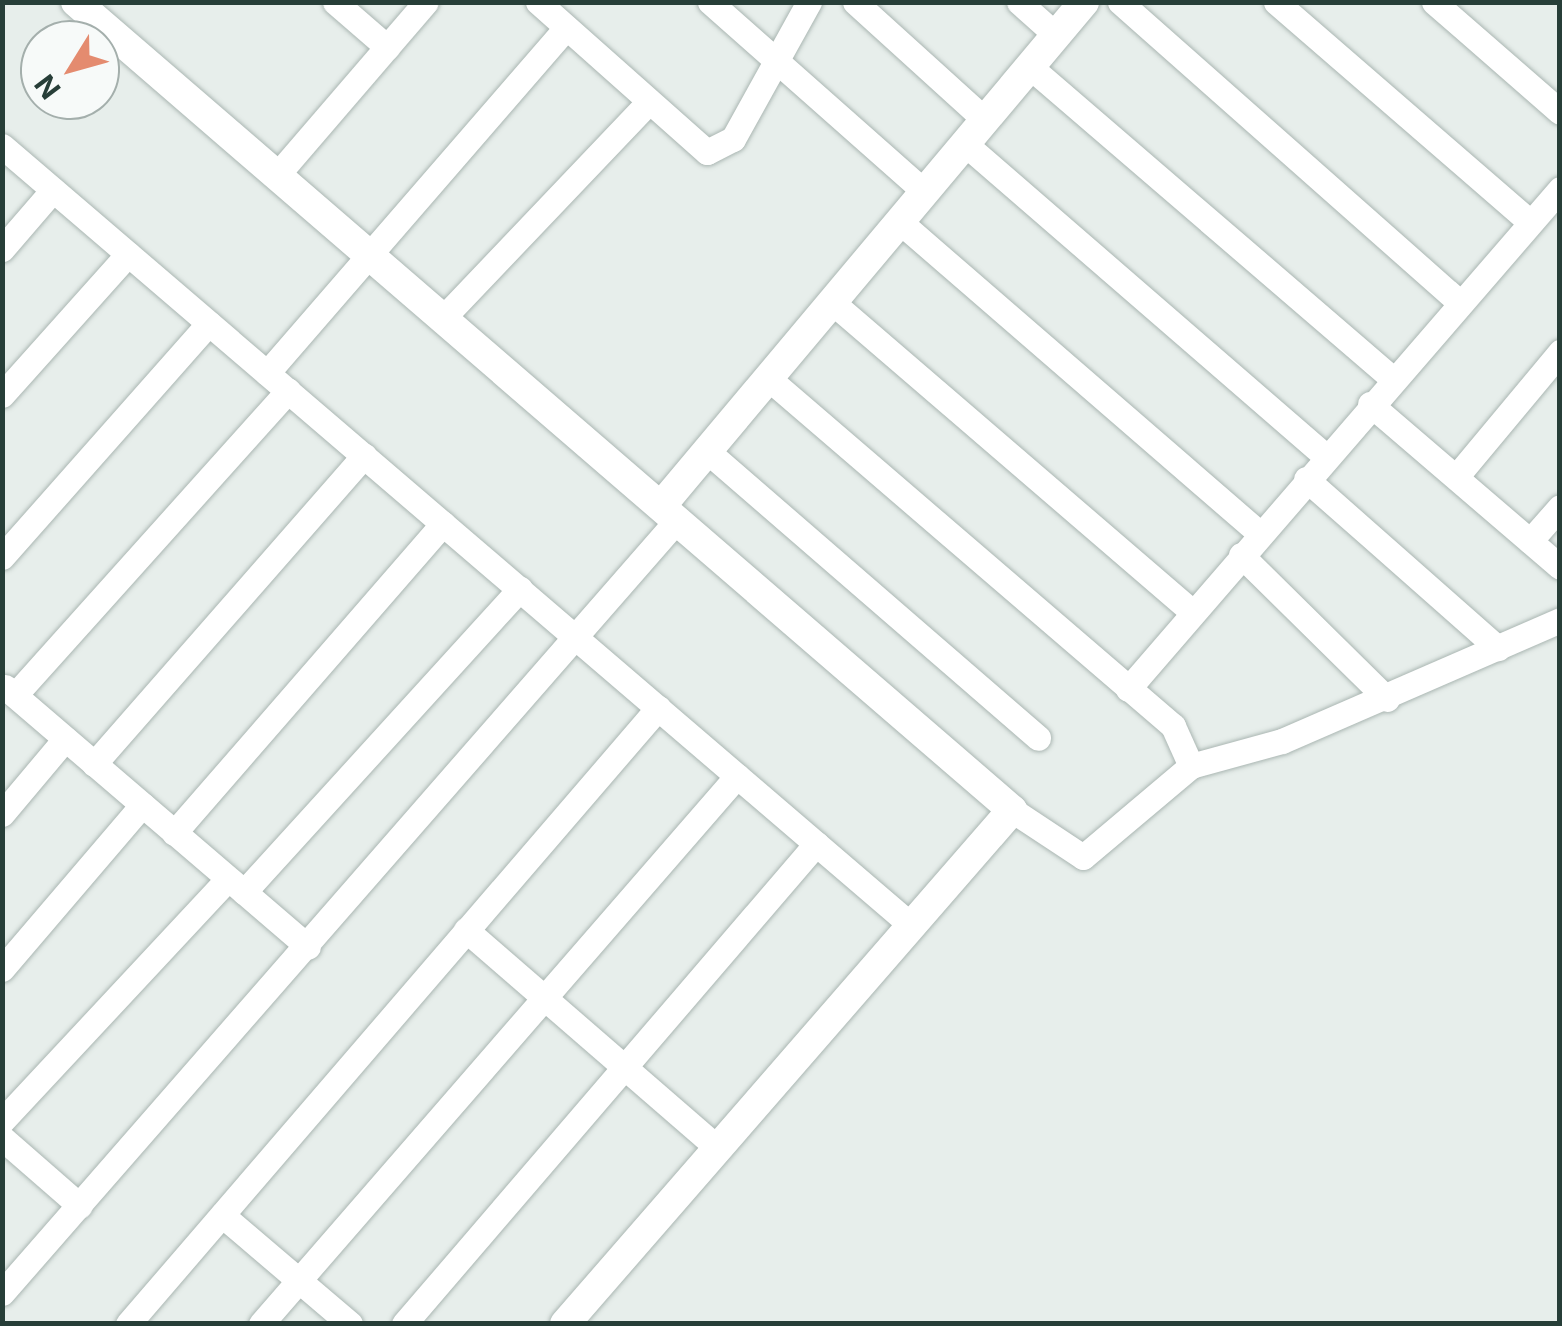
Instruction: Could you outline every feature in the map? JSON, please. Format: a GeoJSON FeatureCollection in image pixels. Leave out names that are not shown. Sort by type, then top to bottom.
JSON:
{"type":"FeatureCollection","features":[{"type":"Feature","properties":{"kind":"street"},"geometry":{"type":"LineString","coordinates":[[76,2],[1012,810],[1083,857],[1191,766],[1387,699],[1560,620]]}},
{"type":"Feature","properties":{"kind":"street"},"geometry":{"type":"LineString","coordinates":[[335,2],[387,47]]}},
{"type":"Feature","properties":{"kind":"street"},"geometry":{"type":"LineString","coordinates":[[277,175],[426,2]]}},
{"type":"Feature","properties":{"kind":"street"},"geometry":{"type":"LineString","coordinates":[[538,2],[693,145],[721,151],[778,61],[809,2]]}},
{"type":"Feature","properties":{"kind":"street"},"geometry":{"type":"LineString","coordinates":[[710,2],[924,191]]}},
{"type":"Feature","properties":{"kind":"street"},"geometry":{"type":"LineString","coordinates":[[855,2],[984,119]]}},
{"type":"Feature","properties":{"kind":"street"},"geometry":{"type":"LineString","coordinates":[[1019,2],[1056,35]]}},
{"type":"Feature","properties":{"kind":"street"},"geometry":{"type":"LineString","coordinates":[[2,1293],[576,638],[669,513],[707,451],[1084,2]]}},
{"type":"Feature","properties":{"kind":"street"},"geometry":{"type":"LineString","coordinates":[[1120,2],[1459,302]]}},
{"type":"Feature","properties":{"kind":"street"},"geometry":{"type":"LineString","coordinates":[[1276,2],[1530,222]]}},
{"type":"Feature","properties":{"kind":"street"},"geometry":{"type":"LineString","coordinates":[[1434,2],[1560,112]]}},
{"type":"Feature","properties":{"kind":"street"},"geometry":{"type":"LineString","coordinates":[[267,373],[566,28]]}},
{"type":"Feature","properties":{"kind":"street"},"geometry":{"type":"LineString","coordinates":[[1030,66],[1392,378]]}},
{"type":"Feature","properties":{"kind":"street"},"geometry":{"type":"LineString","coordinates":[[443,318],[648,103]]}},
{"type":"Feature","properties":{"kind":"street"},"geometry":{"type":"LineString","coordinates":[[964,143],[1326,456]]}},
{"type":"Feature","properties":{"kind":"street"},"geometry":{"type":"LineString","coordinates":[[2,146],[912,926]]}},
{"type":"Feature","properties":{"kind":"street"},"geometry":{"type":"LineString","coordinates":[[1128,689],[1392,378],[1560,188]]}},
{"type":"Feature","properties":{"kind":"street"},"geometry":{"type":"LineString","coordinates":[[2,250],[54,190]]}},
{"type":"Feature","properties":{"kind":"street"},"geometry":{"type":"LineString","coordinates":[[899,221],[1260,534]]}},
{"type":"Feature","properties":{"kind":"street"},"geometry":{"type":"LineString","coordinates":[[2,395],[128,254]]}},
{"type":"Feature","properties":{"kind":"street"},"geometry":{"type":"LineString","coordinates":[[832,302],[1192,612]]}},
{"type":"Feature","properties":{"kind":"street"},"geometry":{"type":"LineString","coordinates":[[2,556],[209,323]]}},
{"type":"Feature","properties":{"kind":"street"},"geometry":{"type":"LineString","coordinates":[[1456,477],[1560,352]]}},
{"type":"Feature","properties":{"kind":"street"},"geometry":{"type":"LineString","coordinates":[[768,378],[1173,726],[1191,766]]}},
{"type":"Feature","properties":{"kind":"street"},"geometry":{"type":"LineString","coordinates":[[288,391],[9,690],[308,947]]}},
{"type":"Feature","properties":{"kind":"street"},"geometry":{"type":"LineString","coordinates":[[1370,404],[1560,567]]}},
{"type":"Feature","properties":{"kind":"street"},"geometry":{"type":"LineString","coordinates":[[707,451],[1038,738]]}},
{"type":"Feature","properties":{"kind":"street"},"geometry":{"type":"LineString","coordinates":[[94,764],[364,456]]}},
{"type":"Feature","properties":{"kind":"street"},"geometry":{"type":"LineString","coordinates":[[1306,480],[1498,648]]}},
{"type":"Feature","properties":{"kind":"street"},"geometry":{"type":"LineString","coordinates":[[1530,541],[1560,506]]}},
{"type":"Feature","properties":{"kind":"street"},"geometry":{"type":"LineString","coordinates":[[174,832],[442,524]]}},
{"type":"Feature","properties":{"kind":"street"},"geometry":{"type":"LineString","coordinates":[[1241,555],[1387,699]]}},
{"type":"Feature","properties":{"kind":"street"},"geometry":{"type":"LineString","coordinates":[[2,1121],[520,590]]}},
{"type":"Feature","properties":{"kind":"street"},"geometry":{"type":"LineString","coordinates":[[128,1324],[658,708]]}},
{"type":"Feature","properties":{"kind":"street"},"geometry":{"type":"LineString","coordinates":[[2,814],[65,739]]}},
{"type":"Feature","properties":{"kind":"street"},"geometry":{"type":"LineString","coordinates":[[262,1324],[738,776]]}},
{"type":"Feature","properties":{"kind":"street"},"geometry":{"type":"LineString","coordinates":[[2,969],[142,804]]}},
{"type":"Feature","properties":{"kind":"street"},"geometry":{"type":"LineString","coordinates":[[565,1324],[1012,810]]}},
{"type":"Feature","properties":{"kind":"street"},"geometry":{"type":"LineString","coordinates":[[404,1324],[816,844]]}},
{"type":"Feature","properties":{"kind":"street"},"geometry":{"type":"LineString","coordinates":[[466,930],[718,1148]]}},
{"type":"Feature","properties":{"kind":"street"},"geometry":{"type":"LineString","coordinates":[[2,1138],[80,1206]]}},
{"type":"Feature","properties":{"kind":"street"},"geometry":{"type":"LineString","coordinates":[[222,1214],[350,1324]]}}]}
